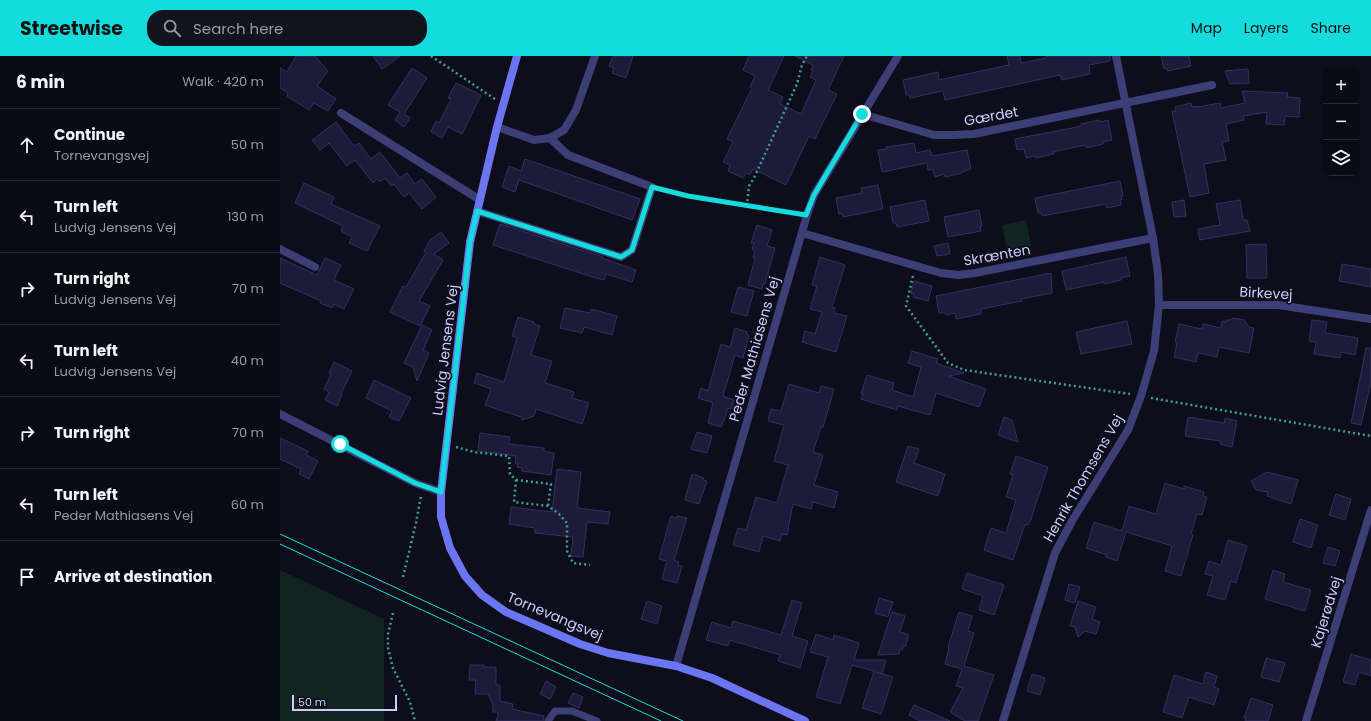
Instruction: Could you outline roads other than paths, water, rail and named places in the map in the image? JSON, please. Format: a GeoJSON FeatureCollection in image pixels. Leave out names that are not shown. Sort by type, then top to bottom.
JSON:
{"type":"FeatureCollection","features":[{"type":"Feature","properties":{"kind":"street","name":"Ludvig Jensens Vej"},"geometry":{"type":"LineString","coordinates":[[441,492],[470,242],[497,127],[517,56]]}},
{"type":"Feature","properties":{"kind":"street"},"geometry":{"type":"LineString","coordinates":[[497,127],[534,140],[550,138],[564,130],[576,110],[595,56]]}},
{"type":"Feature","properties":{"kind":"street","name":"Peder Mathiasens Vej"},"geometry":{"type":"LineString","coordinates":[[676,666],[806,215],[814,195],[898,56]]}},
{"type":"Feature","properties":{"kind":"street","name":"Henrik Thomsens Vej"},"geometry":{"type":"LineString","coordinates":[[1003,721],[1055,554],[1072,521],[1128,430],[1141,396],[1154,351],[1159,305],[1158,274],[1153,238],[1116,56]]}},
{"type":"Feature","properties":{"kind":"street"},"geometry":{"type":"LineString","coordinates":[[1125,103],[1212,85]]}},
{"type":"Feature","properties":{"kind":"street","name":"Gærdet"},"geometry":{"type":"LineString","coordinates":[[862,114],[934,135],[954,135],[974,134],[1125,103]]}},
{"type":"Feature","properties":{"kind":"street"},"geometry":{"type":"LineString","coordinates":[[341,113],[480,200]]}},
{"type":"Feature","properties":{"kind":"street"},"geometry":{"type":"LineString","coordinates":[[477,211],[621,257],[632,250],[652,187],[568,155],[550,138]]}},
{"type":"Feature","properties":{"kind":"street","name":"Skrænten"},"geometry":{"type":"LineString","coordinates":[[802,233],[941,273],[958,275],[975,273],[1153,238]]}},
{"type":"Feature","properties":{"kind":"street"},"geometry":{"type":"LineString","coordinates":[[280,249],[315,267]]}},
{"type":"Feature","properties":{"kind":"street","name":"Birkevej"},"geometry":{"type":"LineString","coordinates":[[1159,305],[1278,305],[1371,319]]}},
{"type":"Feature","properties":{"kind":"street"},"geometry":{"type":"LineString","coordinates":[[280,414],[423,486],[441,492]]}},
{"type":"Feature","properties":{"kind":"street","name":"Tornevangsvej"},"geometry":{"type":"LineString","coordinates":[[441,492],[441,517],[450,548],[465,576],[482,595],[506,612],[580,644],[608,653],[676,666],[712,678],[805,721]]}},
{"type":"Feature","properties":{"kind":"street","name":"Kajerødvej"},"geometry":{"type":"LineString","coordinates":[[1306,721],[1371,510]]}},
{"type":"Feature","properties":{"kind":"lane"},"geometry":{"type":"LineString","coordinates":[[548,721],[555,711],[572,711],[597,721]]}},
{"type":"Feature","properties":{"kind":"tram line"},"geometry":{"type":"LineString","coordinates":[[280,534],[683,721]]}},
{"type":"Feature","properties":{"kind":"tram line"},"geometry":{"type":"LineString","coordinates":[[280,544],[661,721]]}}]}
